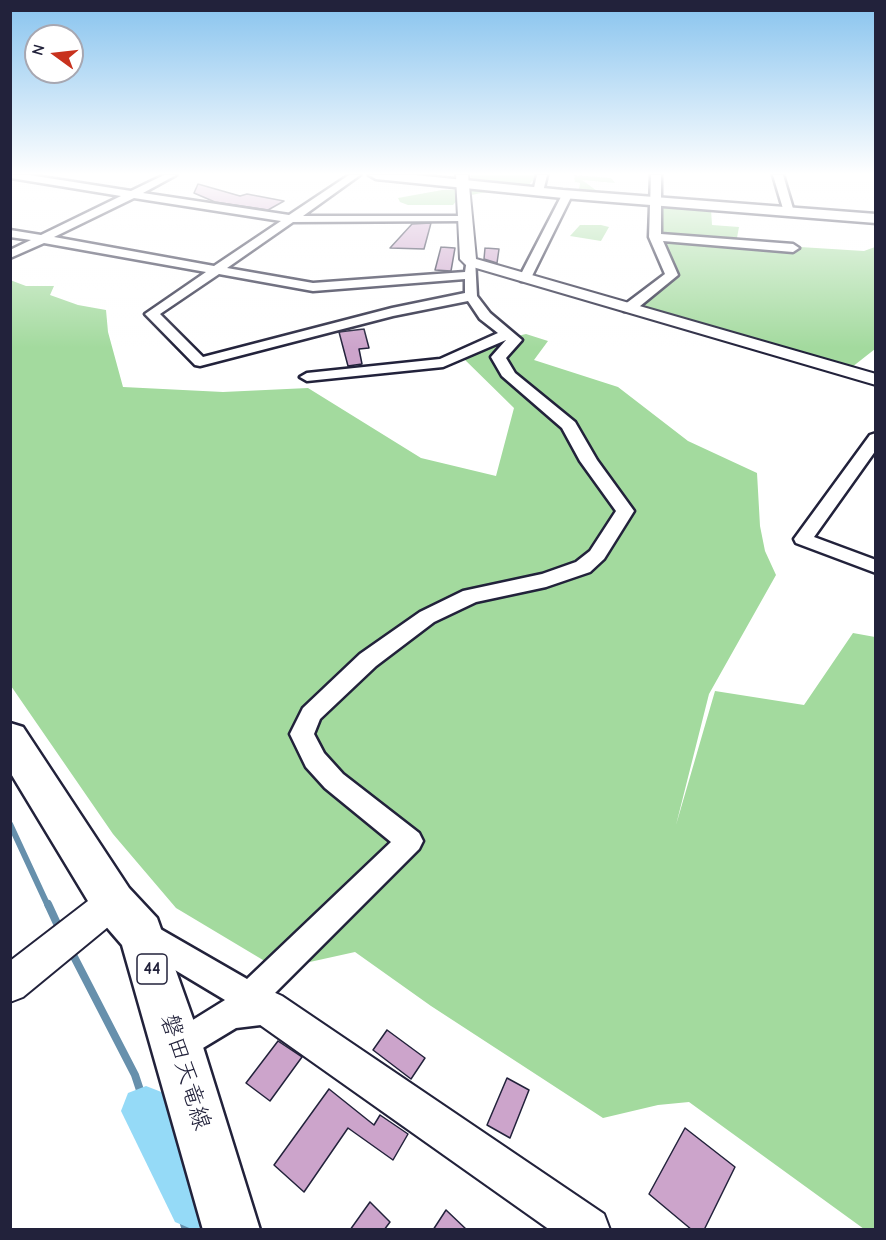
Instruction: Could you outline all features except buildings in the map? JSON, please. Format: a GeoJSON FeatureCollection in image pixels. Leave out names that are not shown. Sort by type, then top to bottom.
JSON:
{"type":"FeatureCollection","features":[{"type":"Feature","properties":{"kind":"main road","name":"磐田天竜線"},"geometry":{"type":"LineString","coordinates":[[10,738],[127,917],[178,1047],[232,1230]]}},
{"type":"Feature","properties":{"kind":"street"},"geometry":{"type":"LineString","coordinates":[[10,233],[313,287],[471,268],[525,278],[876,380]]}},
{"type":"Feature","properties":{"kind":"street"},"geometry":{"type":"LineString","coordinates":[[10,255],[57,233]]}},
{"type":"Feature","properties":{"kind":"street"},"geometry":{"type":"LineString","coordinates":[[269,233],[152,314],[200,362],[392,312],[471,296]]}},
{"type":"Feature","properties":{"kind":"street"},"geometry":{"type":"LineString","coordinates":[[178,1047],[231,1013],[259,1004],[410,841],[334,781],[315,760],[302,734],[311,714],[368,660],[427,617],[470,596],[546,580],[572,573],[583,567],[597,555],[625,511],[589,461],[569,424],[509,376],[498,357],[515,340],[485,316],[471,296],[471,268],[467,260],[465,233]]}},
{"type":"Feature","properties":{"kind":"street"},"geometry":{"type":"LineString","coordinates":[[525,278],[548,233]]}},
{"type":"Feature","properties":{"kind":"street"},"geometry":{"type":"LineString","coordinates":[[629,308],[672,275],[655,237],[655,233]]}},
{"type":"Feature","properties":{"kind":"street"},"geometry":{"type":"LineString","coordinates":[[655,237],[793,248]]}},
{"type":"Feature","properties":{"kind":"street"},"geometry":{"type":"LineString","coordinates":[[307,377],[443,363],[508,334]]}},
{"type":"Feature","properties":{"kind":"street"},"geometry":{"type":"LineString","coordinates":[[876,438],[803,539],[876,567]]}},
{"type":"Feature","properties":{"kind":"street"},"geometry":{"type":"LineString","coordinates":[[10,984],[127,917],[259,1004],[576,1226]]}},
{"type":"Feature","properties":{"kind":"green space"},"geometry":{"type":"Polygon","coordinates":[[[573,233],[606,233],[601,241],[570,236],[573,233]]]}},
{"type":"Feature","properties":{"kind":"green space"},"geometry":{"type":"Polygon","coordinates":[[[660,233],[738,233],[736,243],[864,251],[875,247],[875,349],[847,371],[632,306],[669,282],[660,233]]]}},
{"type":"Feature","properties":{"kind":"green space"},"geometry":{"type":"Polygon","coordinates":[[[10,280],[26,286],[54,286],[50,295],[78,305],[106,310],[108,332],[123,387],[223,392],[308,388],[421,458],[496,476],[514,408],[460,355],[495,341],[526,334],[548,341],[534,360],[618,387],[688,441],[757,473],[760,526],[765,551],[776,575],[709,694],[676,825],[715,691],[804,705],[853,633],[875,637],[875,1229],[864,1229],[689,1102],[658,1105],[603,1118],[431,1006],[355,952],[278,969],[176,908],[113,834],[11,686],[10,280]]]}},
{"type":"Feature","properties":{"kind":"waterway"},"geometry":{"type":"LineString","coordinates":[[10,824],[48,906]]}},
{"type":"Feature","properties":{"kind":"waterway"},"geometry":{"type":"LineString","coordinates":[[48,904],[60,930]]}},
{"type":"Feature","properties":{"kind":"waterway"},"geometry":{"type":"LineString","coordinates":[[70,949],[135,1075],[186,1230]]}},
{"type":"Feature","properties":{"kind":"waterway"},"geometry":{"type":"LineString","coordinates":[[146,1111],[194,1203]]}}]}
